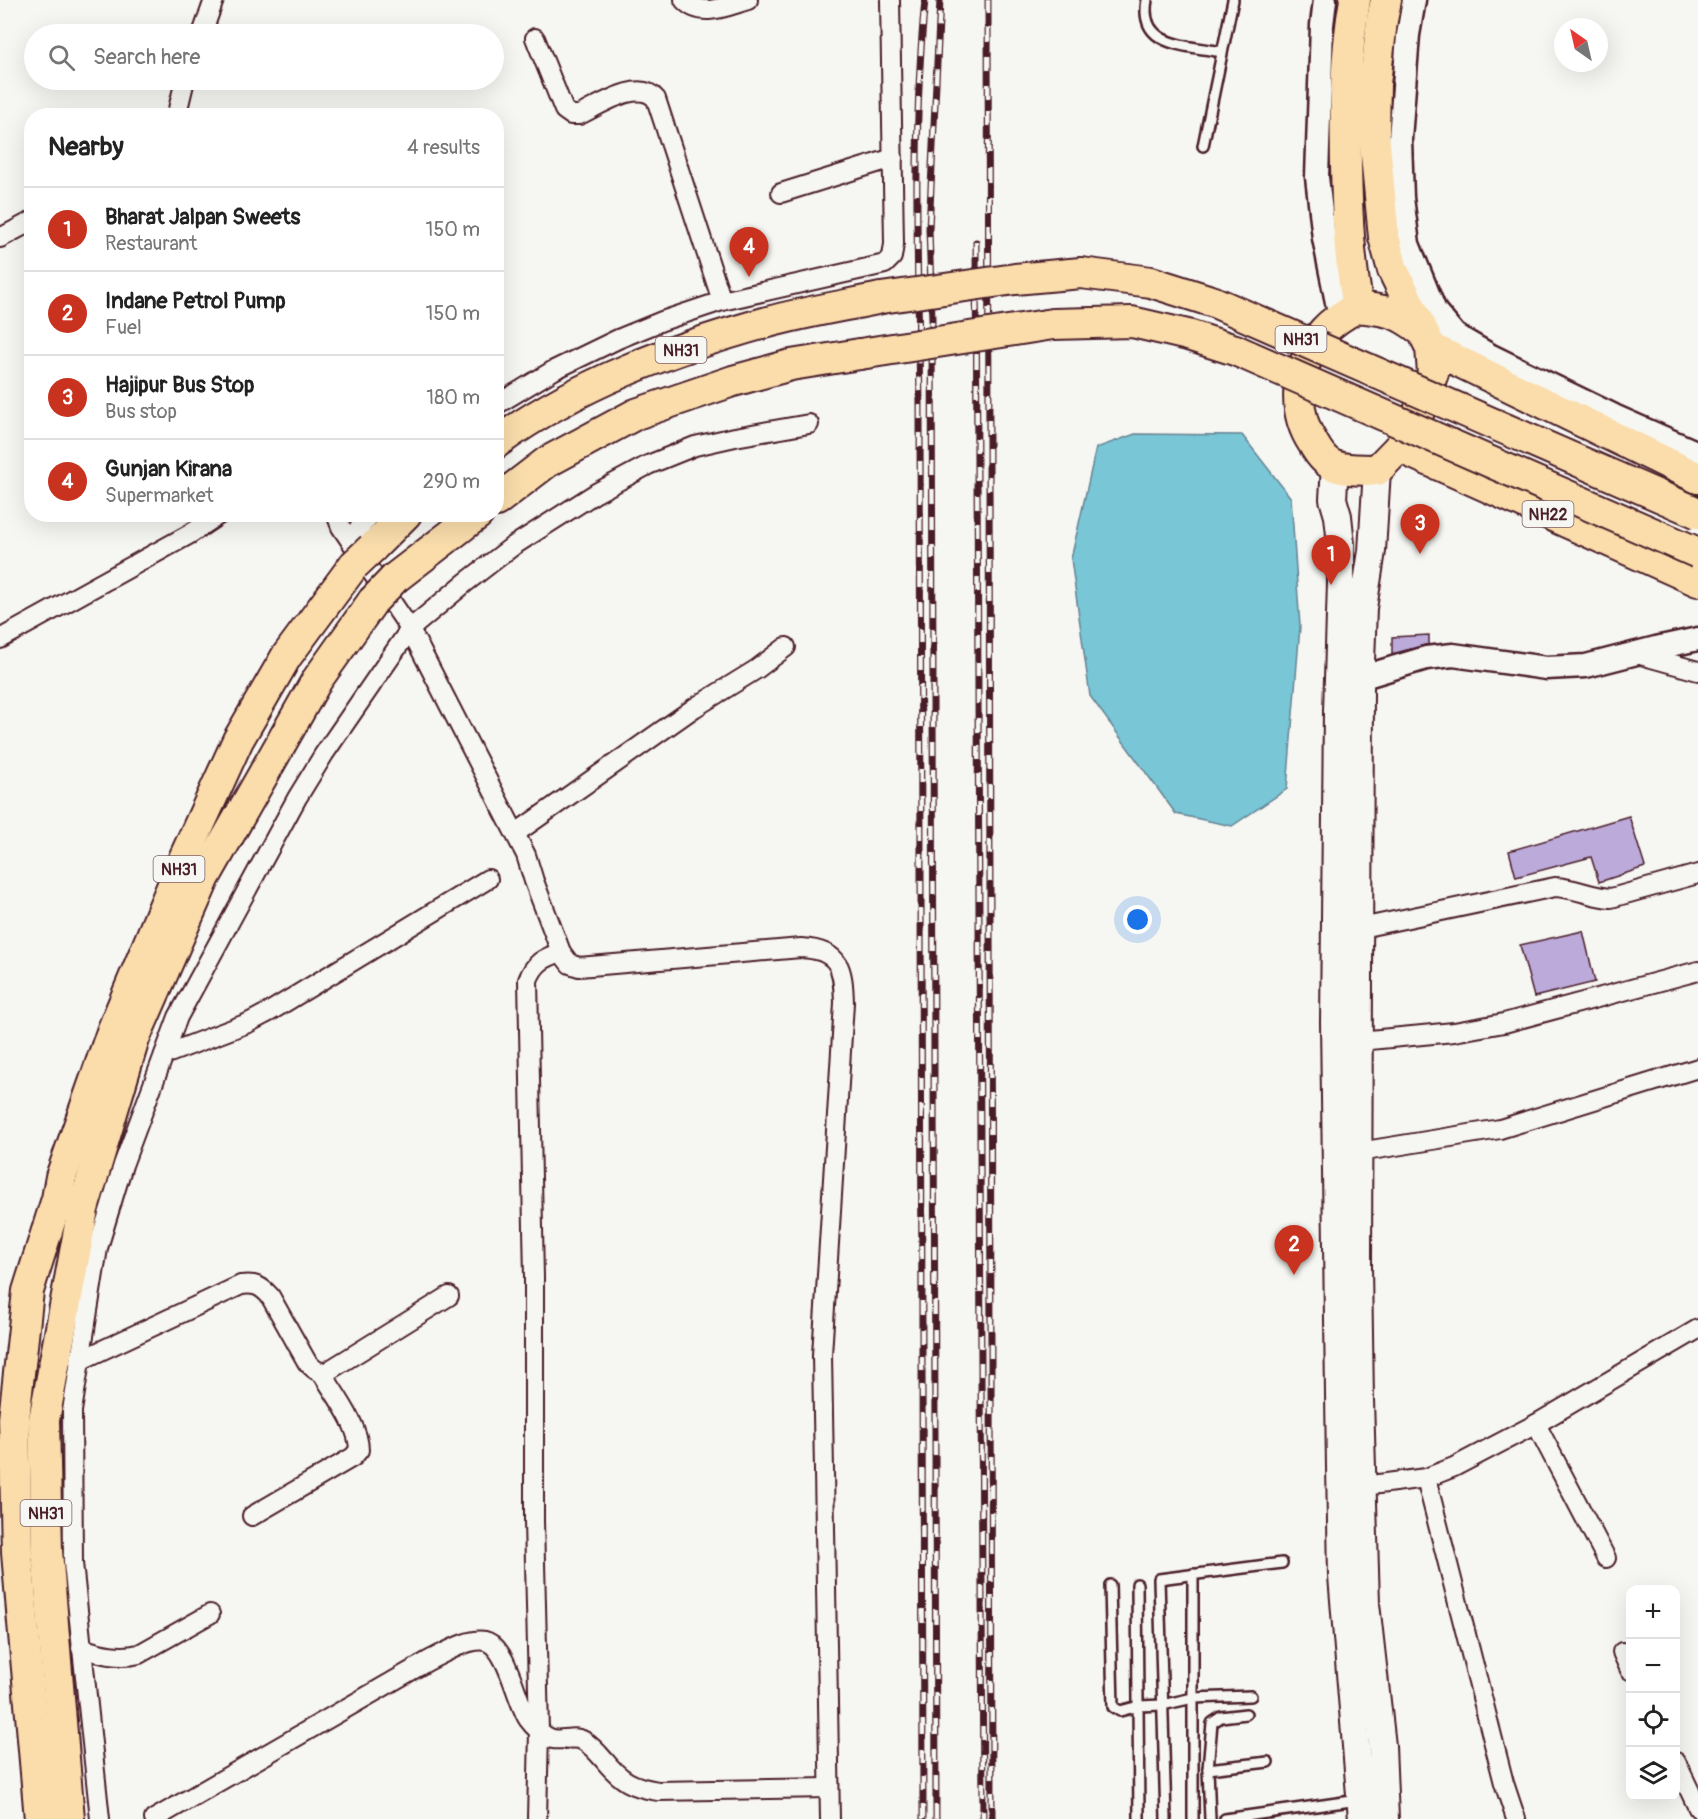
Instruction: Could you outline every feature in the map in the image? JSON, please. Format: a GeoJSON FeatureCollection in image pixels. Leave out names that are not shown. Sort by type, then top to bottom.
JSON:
{"type":"FeatureCollection","features":[{"type":"Feature","properties":{"kind":"highway"},"geometry":{"type":"LineString","coordinates":[[1349,312],[1346,70],[1355,0]]}},
{"type":"Feature","properties":{"kind":"highway"},"geometry":{"type":"LineString","coordinates":[[1386,0],[1375,84],[1374,134],[1396,241],[1393,270],[1426,339],[1433,373],[1410,435],[1377,470],[1335,466],[1321,457],[1307,434],[1301,412],[1299,385],[1304,362],[1324,330],[1349,312],[1391,312],[1402,316],[1426,339],[1698,478]]}},
{"type":"Feature","properties":{"kind":"highway","name":"NH31"},"geometry":{"type":"LineString","coordinates":[[504,437],[522,424],[613,376],[698,343],[770,322],[881,298],[1015,279],[1082,273],[1152,282],[1214,302],[1698,513]]}},
{"type":"Feature","properties":{"kind":"highway","name":"NH31"},"geometry":{"type":"LineString","coordinates":[[504,495],[547,462],[636,414],[733,381],[791,365],[1053,324],[1132,322],[1188,335],[1235,350],[1698,553]]}},
{"type":"Feature","properties":{"kind":"highway","name":"NH22"},"geometry":{"type":"LineString","coordinates":[[1399,447],[1698,581]]}},
{"type":"Feature","properties":{"kind":"highway","name":"NH31"},"geometry":{"type":"LineString","coordinates":[[69,1819],[47,1551],[44,1420],[70,1204],[61,1177],[113,1029],[182,863],[238,740],[286,657],[359,551],[396,522]]}},
{"type":"Feature","properties":{"kind":"highway","name":"NH31"},"geometry":{"type":"LineString","coordinates":[[40,1819],[17,1553],[14,1419],[28,1291],[70,1204],[134,1039],[205,877],[317,680],[373,601],[395,578],[468,522]]}},
{"type":"Feature","properties":{"kind":"main road"},"geometry":{"type":"LineString","coordinates":[[1335,466],[1333,499],[1338,516],[1341,544],[1341,583],[1334,902],[1348,1324],[1363,1486],[1366,1604],[1382,1746],[1373,1808]]}},
{"type":"Feature","properties":{"kind":"main road"},"geometry":{"type":"LineString","coordinates":[[1373,1808],[1342,1576],[1348,1324],[1359,1152],[1360,678],[1363,608],[1372,551],[1377,470]]}},
{"type":"Feature","properties":{"kind":"street"},"geometry":{"type":"LineString","coordinates":[[206,24],[214,0]]}},
{"type":"Feature","properties":{"kind":"street"},"geometry":{"type":"LineString","coordinates":[[684,0],[695,9],[707,10],[748,0]]}},
{"type":"Feature","properties":{"kind":"street"},"geometry":{"type":"LineString","coordinates":[[504,400],[554,370],[662,321],[722,302],[885,264],[892,257],[894,244],[890,0]]}},
{"type":"Feature","properties":{"kind":"street"},"geometry":{"type":"LineString","coordinates":[[1325,0],[1322,25],[1317,177],[1324,238],[1349,312]]}},
{"type":"Feature","properties":{"kind":"street"},"geometry":{"type":"LineString","coordinates":[[1414,0],[1408,35],[1400,139],[1402,198],[1396,241],[1435,311],[1455,335],[1491,356],[1614,416],[1698,453]]}},
{"type":"Feature","properties":{"kind":"street"},"geometry":{"type":"LineString","coordinates":[[535,38],[564,110],[571,115],[579,115],[632,91],[644,90],[652,93],[656,99],[722,302]]}},
{"type":"Feature","properties":{"kind":"street"},"geometry":{"type":"LineString","coordinates":[[178,108],[183,90]]}},
{"type":"Feature","properties":{"kind":"street"},"geometry":{"type":"LineString","coordinates":[[781,193],[893,158]]}},
{"type":"Feature","properties":{"kind":"street"},"geometry":{"type":"LineString","coordinates":[[0,238],[24,225]]}},
{"type":"Feature","properties":{"kind":"street"},"geometry":{"type":"LineString","coordinates":[[100,1819],[73,1563],[72,1411],[98,1248],[123,1165],[178,1017],[297,798],[324,754],[410,629],[513,546],[596,493],[648,465],[695,446],[809,424]]}},
{"type":"Feature","properties":{"kind":"street"},"geometry":{"type":"LineString","coordinates":[[0,639],[208,522]]}},
{"type":"Feature","properties":{"kind":"street"},"geometry":{"type":"LineString","coordinates":[[341,522],[410,629],[516,833],[561,952],[570,964],[579,967],[814,948],[827,953],[836,960],[842,970],[844,1003],[822,1355],[830,1819]]}},
{"type":"Feature","properties":{"kind":"street"},"geometry":{"type":"LineString","coordinates":[[359,551],[368,522]]}},
{"type":"Feature","properties":{"kind":"street"},"geometry":{"type":"LineString","coordinates":[[1360,678],[1426,658],[1453,655],[1546,668],[1586,666],[1698,639]]}},
{"type":"Feature","properties":{"kind":"street"},"geometry":{"type":"LineString","coordinates":[[516,833],[694,708],[757,669],[786,647]]}},
{"type":"Feature","properties":{"kind":"street"},"geometry":{"type":"LineString","coordinates":[[1637,654],[1698,671]]}},
{"type":"Feature","properties":{"kind":"street"},"geometry":{"type":"LineString","coordinates":[[1360,928],[1555,887],[1572,888],[1597,897],[1611,898],[1698,874]]}},
{"type":"Feature","properties":{"kind":"street"},"geometry":{"type":"LineString","coordinates":[[164,1055],[248,1023],[269,1012],[488,879]]}},
{"type":"Feature","properties":{"kind":"street"},"geometry":{"type":"LineString","coordinates":[[537,1819],[539,1731],[534,1521],[534,1277],[528,980],[532,968],[542,959],[561,952]]}},
{"type":"Feature","properties":{"kind":"street"},"geometry":{"type":"LineString","coordinates":[[1359,1041],[1454,1032],[1504,1023],[1698,971]]}},
{"type":"Feature","properties":{"kind":"street"},"geometry":{"type":"LineString","coordinates":[[1359,1152],[1500,1129],[1698,1068]]}},
{"type":"Feature","properties":{"kind":"street"},"geometry":{"type":"LineString","coordinates":[[79,1361],[242,1284],[252,1283],[262,1287],[270,1296],[307,1362],[322,1373],[356,1428],[359,1450],[353,1457],[252,1516]]}},
{"type":"Feature","properties":{"kind":"street"},"geometry":{"type":"LineString","coordinates":[[322,1373],[449,1296]]}},
{"type":"Feature","properties":{"kind":"street"},"geometry":{"type":"LineString","coordinates":[[1363,1486],[1426,1478],[1454,1467],[1536,1424],[1698,1329]]}},
{"type":"Feature","properties":{"kind":"street"},"geometry":{"type":"LineString","coordinates":[[1536,1424],[1605,1558]]}},
{"type":"Feature","properties":{"kind":"street"},"geometry":{"type":"LineString","coordinates":[[1426,1478],[1504,1783],[1516,1819]]}},
{"type":"Feature","properties":{"kind":"street"},"geometry":{"type":"LineString","coordinates":[[81,1648],[110,1656],[127,1657],[139,1654],[210,1614]]}},
{"type":"Feature","properties":{"kind":"street"},"geometry":{"type":"LineString","coordinates":[[154,1819],[428,1661],[463,1644],[478,1640],[489,1642],[500,1653],[528,1719],[539,1731],[552,1738],[583,1740],[594,1748],[617,1776],[637,1788],[658,1791],[829,1788]]}},
{"type":"Feature","properties":{"kind":"street"},"geometry":{"type":"LineString","coordinates":[[1622,1652],[1626,1661]]}},
{"type":"Feature","properties":{"kind":"street"},"geometry":{"type":"LineString","coordinates":[[1680,1770],[1698,1808]]}},
{"type":"Feature","properties":{"kind":"lane"},"geometry":{"type":"LineString","coordinates":[[1147,0],[1147,23],[1154,34],[1166,40],[1222,52]]}},
{"type":"Feature","properties":{"kind":"lane"},"geometry":{"type":"LineString","coordinates":[[1203,146],[1233,0]]}},
{"type":"Feature","properties":{"kind":"lane"},"geometry":{"type":"LineString","coordinates":[[1166,1819],[1159,1579],[1282,1563]]}},
{"type":"Feature","properties":{"kind":"lane"},"geometry":{"type":"LineString","coordinates":[[1193,1574],[1193,1819]]}},
{"type":"Feature","properties":{"kind":"lane"},"geometry":{"type":"LineString","coordinates":[[1137,1584],[1139,1819]]}},
{"type":"Feature","properties":{"kind":"lane"},"geometry":{"type":"LineString","coordinates":[[1110,1585],[1113,1707],[1120,1711],[1193,1698],[1251,1696]]}},
{"type":"Feature","properties":{"kind":"lane"},"geometry":{"type":"LineString","coordinates":[[1210,1819],[1208,1769],[1212,1724],[1221,1717],[1246,1713]]}},
{"type":"Feature","properties":{"kind":"lane"},"geometry":{"type":"LineString","coordinates":[[1208,1769],[1268,1762]]}},
{"type":"Feature","properties":{"kind":"lane"},"geometry":{"type":"LineString","coordinates":[[1225,1819],[1373,1808]]}},
{"type":"Feature","properties":{"kind":"water"},"geometry":{"type":"Polygon","coordinates":[[[1135,434],[1242,435],[1291,498],[1300,626],[1287,789],[1232,826],[1176,814],[1090,696],[1071,559],[1096,448],[1135,434]]]}},
{"type":"Feature","properties":{"kind":"building"},"geometry":{"type":"Polygon","coordinates":[[[1429,635],[1429,644],[1392,654],[1392,637],[1429,635]]]}},
{"type":"Feature","properties":{"kind":"building"},"geometry":{"type":"Polygon","coordinates":[[[1629,816],[1645,867],[1599,882],[1591,857],[1516,877],[1509,851],[1629,816]]]}},
{"type":"Feature","properties":{"kind":"building"},"geometry":{"type":"Polygon","coordinates":[[[1583,931],[1595,982],[1534,997],[1520,945],[1583,931]]]}},
{"type":"Feature","properties":{"kind":"railway"},"geometry":{"type":"LineString","coordinates":[[923,1819],[920,404],[917,151],[925,0]]}},
{"type":"Feature","properties":{"kind":"railway"},"geometry":{"type":"LineString","coordinates":[[936,1819],[932,319],[929,229],[940,0]]}},
{"type":"Feature","properties":{"kind":"railway"},"geometry":{"type":"LineString","coordinates":[[988,0],[992,1819]]}},
{"type":"Feature","properties":{"kind":"railway"},"geometry":{"type":"LineString","coordinates":[[976,242],[983,1819]]}},
{"type":"Feature","properties":{"kind":"place","name":"Gunjan Kirana"},"geometry":{"type":"Point","coordinates":[749,277]}},
{"type":"Feature","properties":{"kind":"place","name":"Hajipur Bus Stop"},"geometry":{"type":"Point","coordinates":[1420,554]}},
{"type":"Feature","properties":{"kind":"place","name":"Bharat Jalpan Sweets"},"geometry":{"type":"Point","coordinates":[1331,585]}},
{"type":"Feature","properties":{"kind":"place","name":"Indane Petrol Pump"},"geometry":{"type":"Point","coordinates":[1294,1275]}}]}
